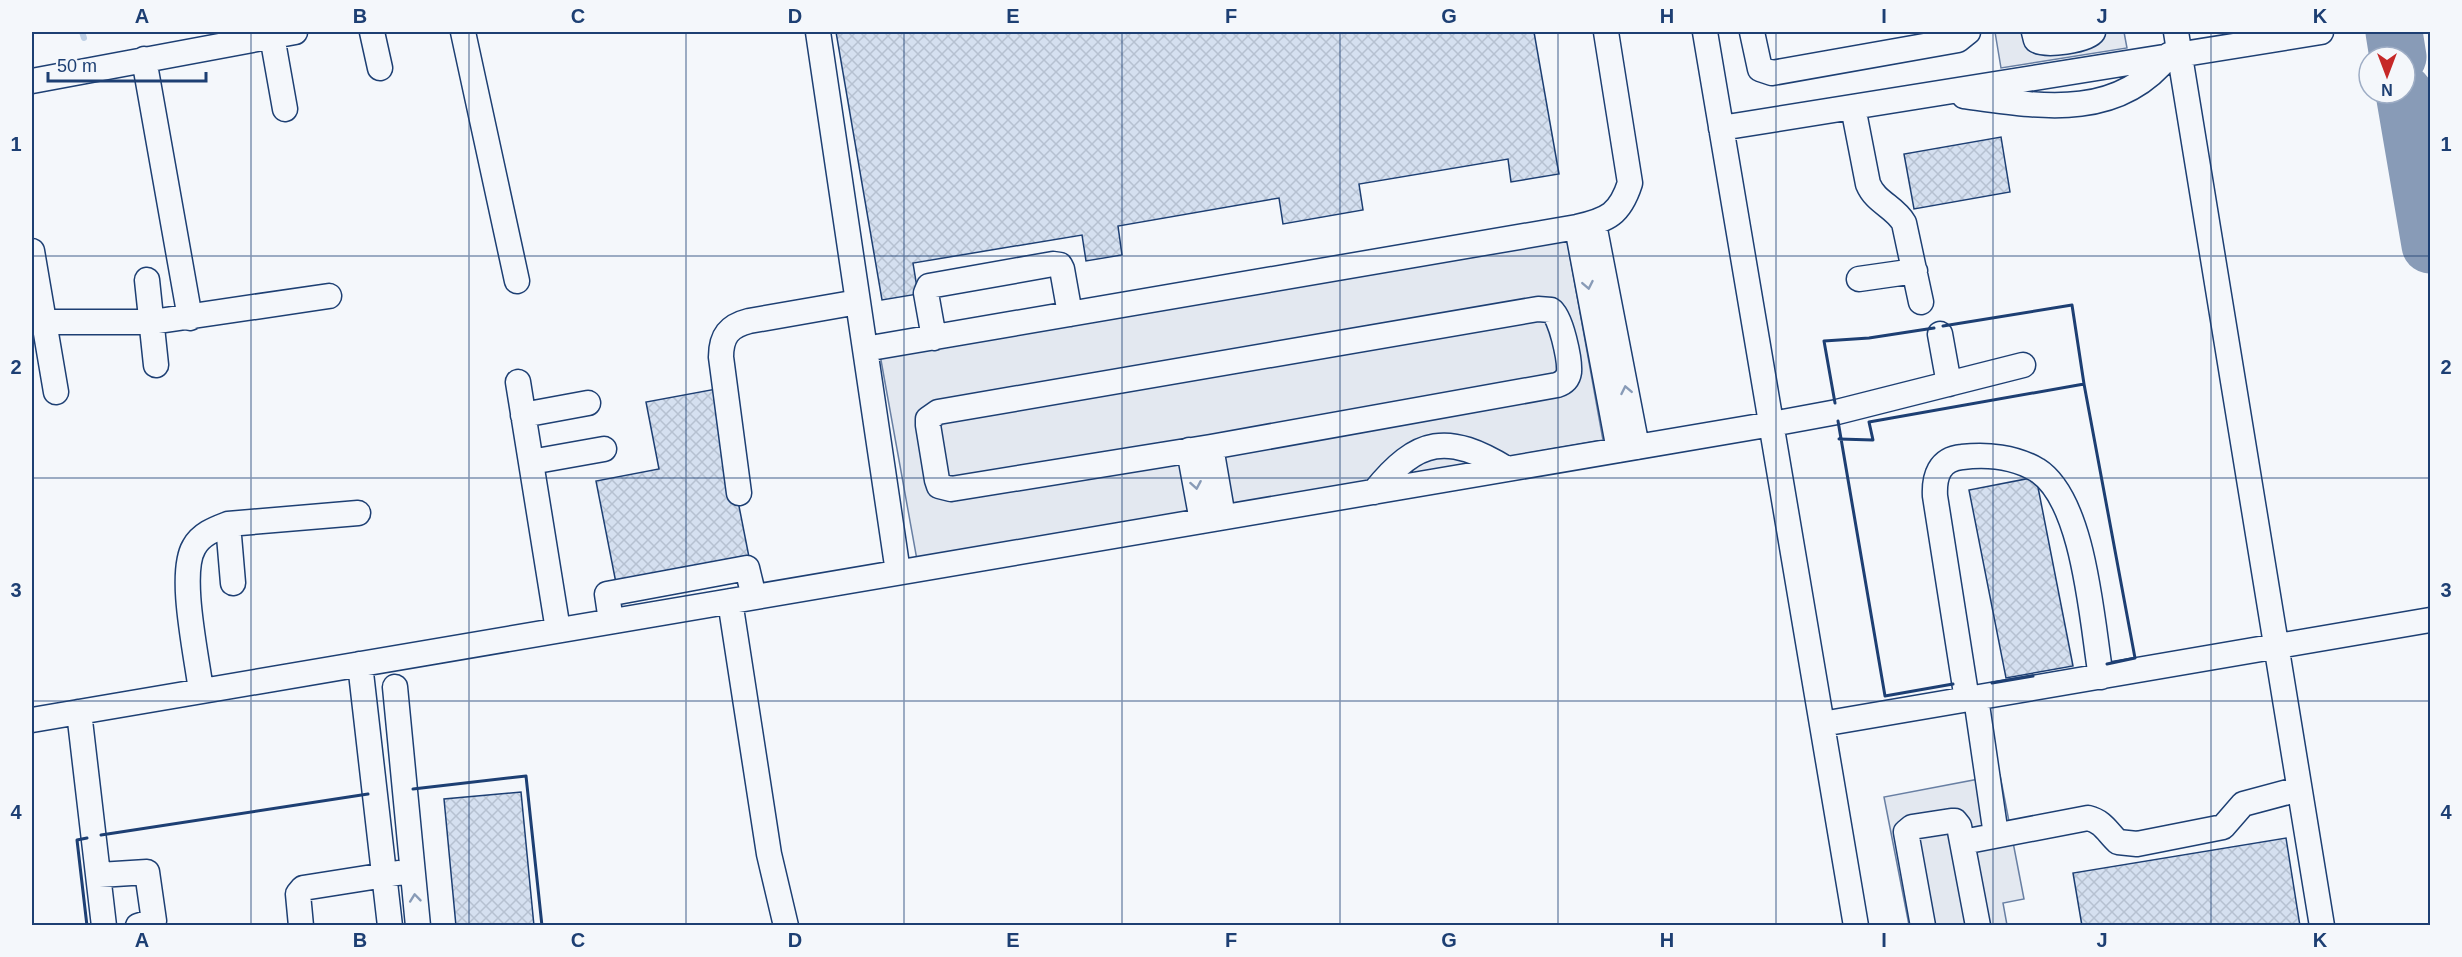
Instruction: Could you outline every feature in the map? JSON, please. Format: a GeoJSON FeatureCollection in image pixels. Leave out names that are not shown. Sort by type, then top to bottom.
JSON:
{"type":"FeatureCollection","features":[{"type":"Feature","properties":{"kind":"lane"},"geometry":{"type":"LineString","coordinates":[[372,32],[380,68]]}},
{"type":"Feature","properties":{"kind":"lane"},"geometry":{"type":"LineString","coordinates":[[463,32],[517,281]]}},
{"type":"Feature","properties":{"kind":"lane"},"geometry":{"type":"LineString","coordinates":[[818,32],[898,572]]}},
{"type":"Feature","properties":{"kind":"lane"},"geometry":{"type":"LineString","coordinates":[[865,349],[1586,226],[1611,216],[1624,201],[1630,183],[1606,32]]}},
{"type":"Feature","properties":{"kind":"lane"},"geometry":{"type":"LineString","coordinates":[[1705,32],[1856,926]]}},
{"type":"Feature","properties":{"kind":"lane"},"geometry":{"type":"LineString","coordinates":[[1752,32],[1760,69],[1772,73],[1958,40],[1968,32]]}},
{"type":"Feature","properties":{"kind":"lane"},"geometry":{"type":"LineString","coordinates":[[2034,32],[2036,40],[2045,44],[2085,38],[2093,32]]}},
{"type":"Feature","properties":{"kind":"lane"},"geometry":{"type":"LineString","coordinates":[[1721,128],[1941,93],[2175,47],[2321,32]]}},
{"type":"Feature","properties":{"kind":"lane"},"geometry":{"type":"LineString","coordinates":[[32,81],[283,34],[285,109]]}},
{"type":"Feature","properties":{"kind":"lane"},"geometry":{"type":"LineString","coordinates":[[1941,93],[2052,106],[2090,104],[2127,92],[2155,73],[2175,47]]}},
{"type":"Feature","properties":{"kind":"lane"},"geometry":{"type":"LineString","coordinates":[[2175,47],[2322,926]]}},
{"type":"Feature","properties":{"kind":"lane"},"geometry":{"type":"LineString","coordinates":[[144,59],[190,318]]}},
{"type":"Feature","properties":{"kind":"lane"},"geometry":{"type":"LineString","coordinates":[[1852,107],[1868,184],[1881,203],[1892,208],[1904,223],[1921,302]]}},
{"type":"Feature","properties":{"kind":"lane"},"geometry":{"type":"LineString","coordinates":[[1586,226],[1628,449]]}},
{"type":"Feature","properties":{"kind":"lane"},"geometry":{"type":"LineString","coordinates":[[32,251],[56,392]]}},
{"type":"Feature","properties":{"kind":"lane"},"geometry":{"type":"LineString","coordinates":[[934,338],[926,293],[929,286],[1053,264],[1060,265],[1062,269],[1070,314]]}},
{"type":"Feature","properties":{"kind":"lane"},"geometry":{"type":"LineString","coordinates":[[1859,279],[1915,271]]}},
{"type":"Feature","properties":{"kind":"lane"},"geometry":{"type":"LineString","coordinates":[[147,280],[156,365]]}},
{"type":"Feature","properties":{"kind":"lane"},"geometry":{"type":"LineString","coordinates":[[44,322],[152,322],[329,296]]}},
{"type":"Feature","properties":{"kind":"lane"},"geometry":{"type":"LineString","coordinates":[[739,493],[721,357],[721,344],[726,332],[736,324],[748,321],[858,302]]}},
{"type":"Feature","properties":{"kind":"lane"},"geometry":{"type":"LineString","coordinates":[[1538,309],[1551,310],[1560,320],[1569,372],[1563,383],[1200,448],[944,488],[939,486],[937,480],[928,419],[938,412],[1538,309]]}},
{"type":"Feature","properties":{"kind":"lane"},"geometry":{"type":"LineString","coordinates":[[1940,334],[1949,384]]}},
{"type":"Feature","properties":{"kind":"lane"},"geometry":{"type":"LineString","coordinates":[[32,720],[1772,424],[1837,412],[2023,365]]}},
{"type":"Feature","properties":{"kind":"lane"},"geometry":{"type":"LineString","coordinates":[[518,382],[558,630]]}},
{"type":"Feature","properties":{"kind":"lane"},"geometry":{"type":"LineString","coordinates":[[523,415],[588,403]]}},
{"type":"Feature","properties":{"kind":"lane"},"geometry":{"type":"LineString","coordinates":[[1374,492],[1402,461],[1417,452],[1435,446],[1453,445],[1471,449],[1507,469]]}},
{"type":"Feature","properties":{"kind":"lane"},"geometry":{"type":"LineString","coordinates":[[1200,448],[1213,519]]}},
{"type":"Feature","properties":{"kind":"lane"},"geometry":{"type":"LineString","coordinates":[[531,462],[604,449]]}},
{"type":"Feature","properties":{"kind":"lane"},"geometry":{"type":"LineString","coordinates":[[1996,835],[1935,496],[1934,480],[1941,467],[1954,458],[1996,456],[2021,462],[2039,471],[2055,489],[2069,514],[2079,544],[2101,677]]}},
{"type":"Feature","properties":{"kind":"lane"},"geometry":{"type":"LineString","coordinates":[[201,691],[187,564],[195,545],[209,531],[228,524],[358,513]]}},
{"type":"Feature","properties":{"kind":"lane"},"geometry":{"type":"LineString","coordinates":[[228,524],[233,583]]}},
{"type":"Feature","properties":{"kind":"lane"},"geometry":{"type":"LineString","coordinates":[[611,621],[607,594],[747,568],[742,599],[769,854],[786,926]]}},
{"type":"Feature","properties":{"kind":"lane"},"geometry":{"type":"LineString","coordinates":[[1822,724],[2430,620]]}},
{"type":"Feature","properties":{"kind":"lane"},"geometry":{"type":"LineString","coordinates":[[360,664],[390,926]]}},
{"type":"Feature","properties":{"kind":"lane"},"geometry":{"type":"LineString","coordinates":[[395,687],[418,926]]}},
{"type":"Feature","properties":{"kind":"lane"},"geometry":{"type":"LineString","coordinates":[[79,711],[104,926]]}},
{"type":"Feature","properties":{"kind":"lane"},"geometry":{"type":"LineString","coordinates":[[1963,842],[2088,818],[2098,820],[2107,826],[2118,842],[2137,844],[2223,827],[2243,804],[2299,789]]}},
{"type":"Feature","properties":{"kind":"lane"},"geometry":{"type":"LineString","coordinates":[[1923,926],[1906,832],[1912,827],[1955,821],[1959,826],[1963,842],[1978,926]]}},
{"type":"Feature","properties":{"kind":"lane"},"geometry":{"type":"LineString","coordinates":[[301,926],[298,894],[303,888],[412,871]]}},
{"type":"Feature","properties":{"kind":"lane"},"geometry":{"type":"LineString","coordinates":[[99,875],[147,872],[154,921],[138,926]]}},
{"type":"Feature","properties":{"kind":"shaded area"},"geometry":{"type":"Polygon","coordinates":[[[1995,32],[2124,32],[2127,48],[2001,68],[1995,32]]]}},
{"type":"Feature","properties":{"kind":"shaded area"},"geometry":{"type":"Polygon","coordinates":[[[1563,218],[1603,440],[917,560],[877,338],[1563,218]]]}},
{"type":"Feature","properties":{"kind":"shaded area"},"geometry":{"type":"Polygon","coordinates":[[[2000,775],[2024,899],[2003,903],[2007,925],[1909,925],[1884,797],[2000,775]]]}},
{"type":"Feature","properties":{"kind":"building"},"geometry":{"type":"Polygon","coordinates":[[[836,32],[1534,32],[1559,174],[1511,182],[1508,159],[1359,184],[1363,210],[1283,224],[1279,198],[1118,226],[1122,255],[1086,261],[1082,235],[913,263],[918,294],[882,300],[836,32]]]}},
{"type":"Feature","properties":{"kind":"building"},"geometry":{"type":"Polygon","coordinates":[[[2001,137],[2010,192],[1914,209],[1904,154],[2001,137]]]}},
{"type":"Feature","properties":{"kind":"building"},"geometry":{"type":"Polygon","coordinates":[[[716,389],[749,557],[616,583],[596,481],[659,469],[646,402],[716,389]]]}},
{"type":"Feature","properties":{"kind":"building"},"geometry":{"type":"Polygon","coordinates":[[[2036,477],[2073,666],[2006,678],[1969,490],[2036,477]]]}},
{"type":"Feature","properties":{"kind":"building"},"geometry":{"type":"Polygon","coordinates":[[[521,792],[534,926],[456,926],[444,799],[521,792]]]}},
{"type":"Feature","properties":{"kind":"building"},"geometry":{"type":"Polygon","coordinates":[[[2286,838],[2300,926],[2082,926],[2073,873],[2286,838]]]}},
{"type":"Feature","properties":{"kind":"waterway"},"geometry":{"type":"LineString","coordinates":[[82,32],[84,38]]}},
{"type":"Feature","properties":{"kind":"taxiway"},"geometry":{"type":"LineString","coordinates":[[2394,32],[2396,45]]}},
{"type":"Feature","properties":{"kind":"taxiway"},"geometry":{"type":"LineString","coordinates":[[2406,105],[2430,245]]}},
{"type":"Feature","properties":{"kind":"wall"},"geometry":{"type":"LineString","coordinates":[[1839,439],[1873,440],[1869,422],[2084,384],[2072,305],[1943,326]]}},
{"type":"Feature","properties":{"kind":"wall"},"geometry":{"type":"LineString","coordinates":[[1835,403],[1824,341],[1869,338],[1934,328]]}},
{"type":"Feature","properties":{"kind":"wall"},"geometry":{"type":"LineString","coordinates":[[2084,384],[2135,658],[2107,664]]}},
{"type":"Feature","properties":{"kind":"wall"},"geometry":{"type":"LineString","coordinates":[[1838,421],[1885,696],[1953,684]]}},
{"type":"Feature","properties":{"kind":"wall"},"geometry":{"type":"LineString","coordinates":[[1992,683],[2033,676]]}},
{"type":"Feature","properties":{"kind":"wall"},"geometry":{"type":"LineString","coordinates":[[413,789],[526,776],[542,926]]}},
{"type":"Feature","properties":{"kind":"wall"},"geometry":{"type":"LineString","coordinates":[[101,835],[368,794]]}},
{"type":"Feature","properties":{"kind":"wall"},"geometry":{"type":"LineString","coordinates":[[87,838],[77,840],[87,926]]}}]}
